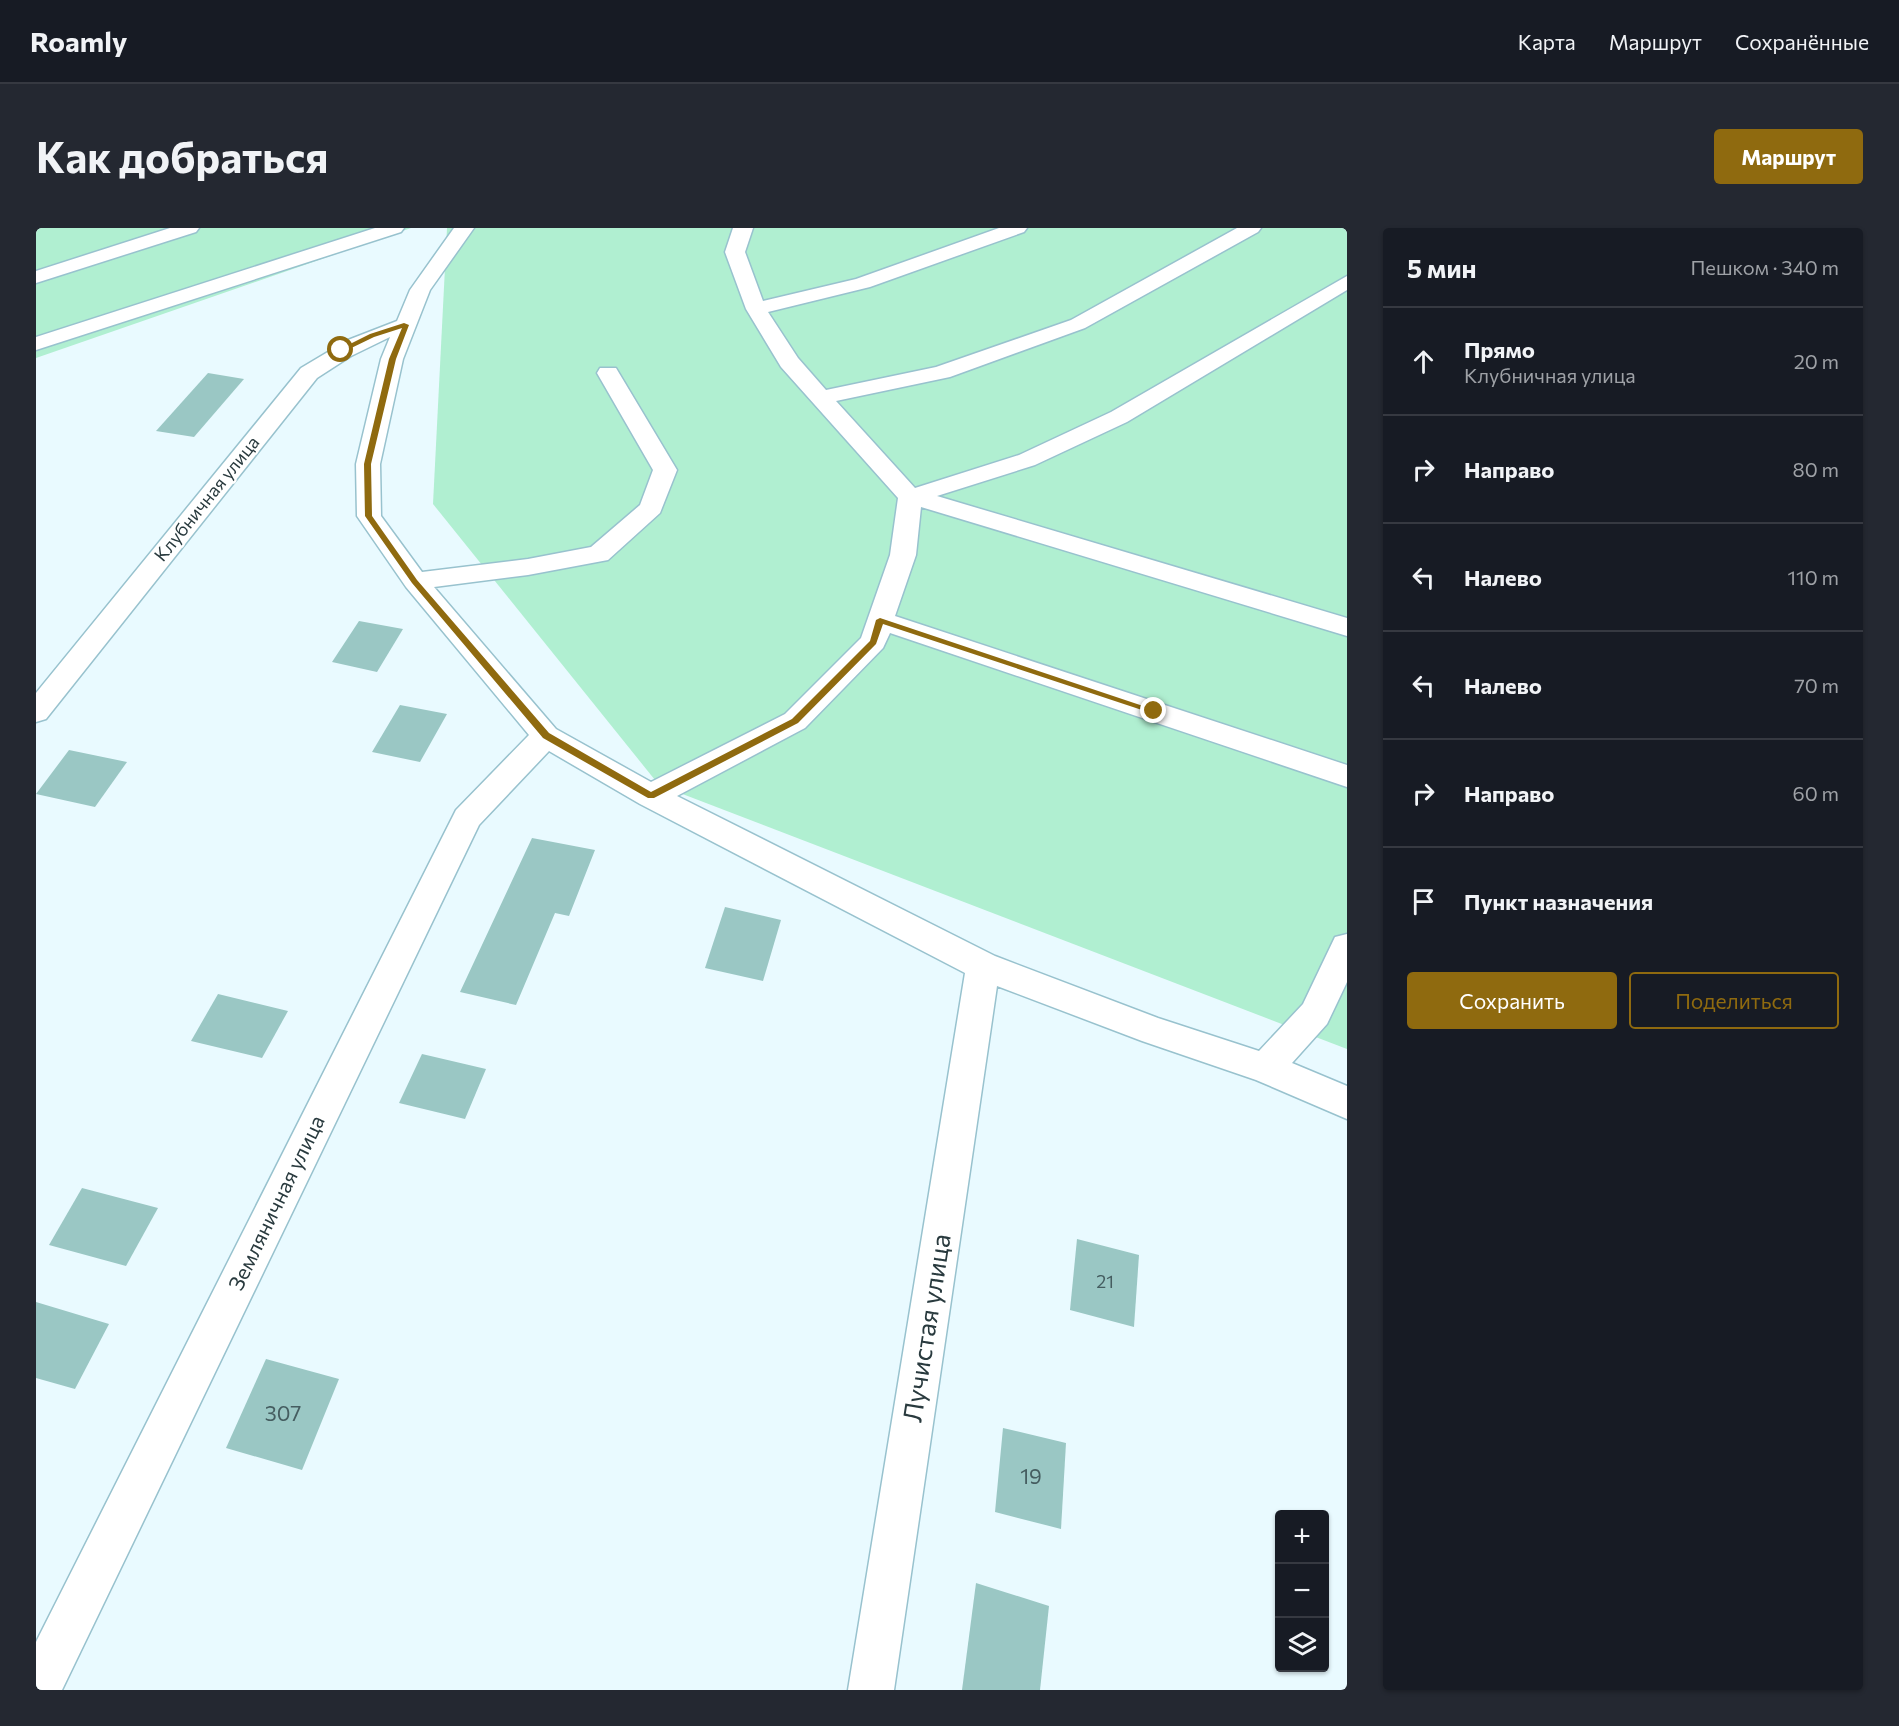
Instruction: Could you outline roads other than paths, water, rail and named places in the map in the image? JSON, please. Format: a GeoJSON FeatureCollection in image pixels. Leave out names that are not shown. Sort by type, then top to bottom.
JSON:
{"type":"FeatureCollection","features":[{"type":"Feature","properties":{"kind":"street"},"geometry":{"type":"LineString","coordinates":[[36,277],[189,228]]}},
{"type":"Feature","properties":{"kind":"street"},"geometry":{"type":"LineString","coordinates":[[36,344],[394,228]]}},
{"type":"Feature","properties":{"kind":"street"},"geometry":{"type":"LineString","coordinates":[[464,228],[420,290],[392,359],[368,464],[369,516],[415,582],[546,736],[651,796],[983,966],[1154,1031],[1265,1068],[1347,1103]]}},
{"type":"Feature","properties":{"kind":"street"},"geometry":{"type":"LineString","coordinates":[[743,228],[735,252],[756,309],[789,362],[910,497],[983,516],[1347,627]]}},
{"type":"Feature","properties":{"kind":"street"},"geometry":{"type":"LineString","coordinates":[[756,309],[863,283],[1017,228]]}},
{"type":"Feature","properties":{"kind":"street"},"geometry":{"type":"LineString","coordinates":[[821,398],[942,372],[1078,324],[1251,228]]}},
{"type":"Feature","properties":{"kind":"street"},"geometry":{"type":"LineString","coordinates":[[910,497],[1027,460],[1119,417],[1347,282]]}},
{"type":"Feature","properties":{"kind":"street","name":"Клубничная улица"},"geometry":{"type":"LineString","coordinates":[[36,712],[309,373],[362,340],[406,325]]}},
{"type":"Feature","properties":{"kind":"street"},"geometry":{"type":"LineString","coordinates":[[415,582],[528,567],[599,554],[651,508],[665,470],[608,373]]}},
{"type":"Feature","properties":{"kind":"street"},"geometry":{"type":"LineString","coordinates":[[651,796],[795,721],[873,642],[903,555],[910,497]]}},
{"type":"Feature","properties":{"kind":"street"},"geometry":{"type":"LineString","coordinates":[[880,620],[1347,776]]}},
{"type":"Feature","properties":{"kind":"street","name":"Земляничная улица"},"geometry":{"type":"LineString","coordinates":[[37,1690],[467,818],[546,736]]}},
{"type":"Feature","properties":{"kind":"street"},"geometry":{"type":"LineString","coordinates":[[1265,1068],[1315,1014],[1347,947]]}},
{"type":"Feature","properties":{"kind":"street","name":"Лучистая улица"},"geometry":{"type":"LineString","coordinates":[[871,1690],[983,966]]}}]}
